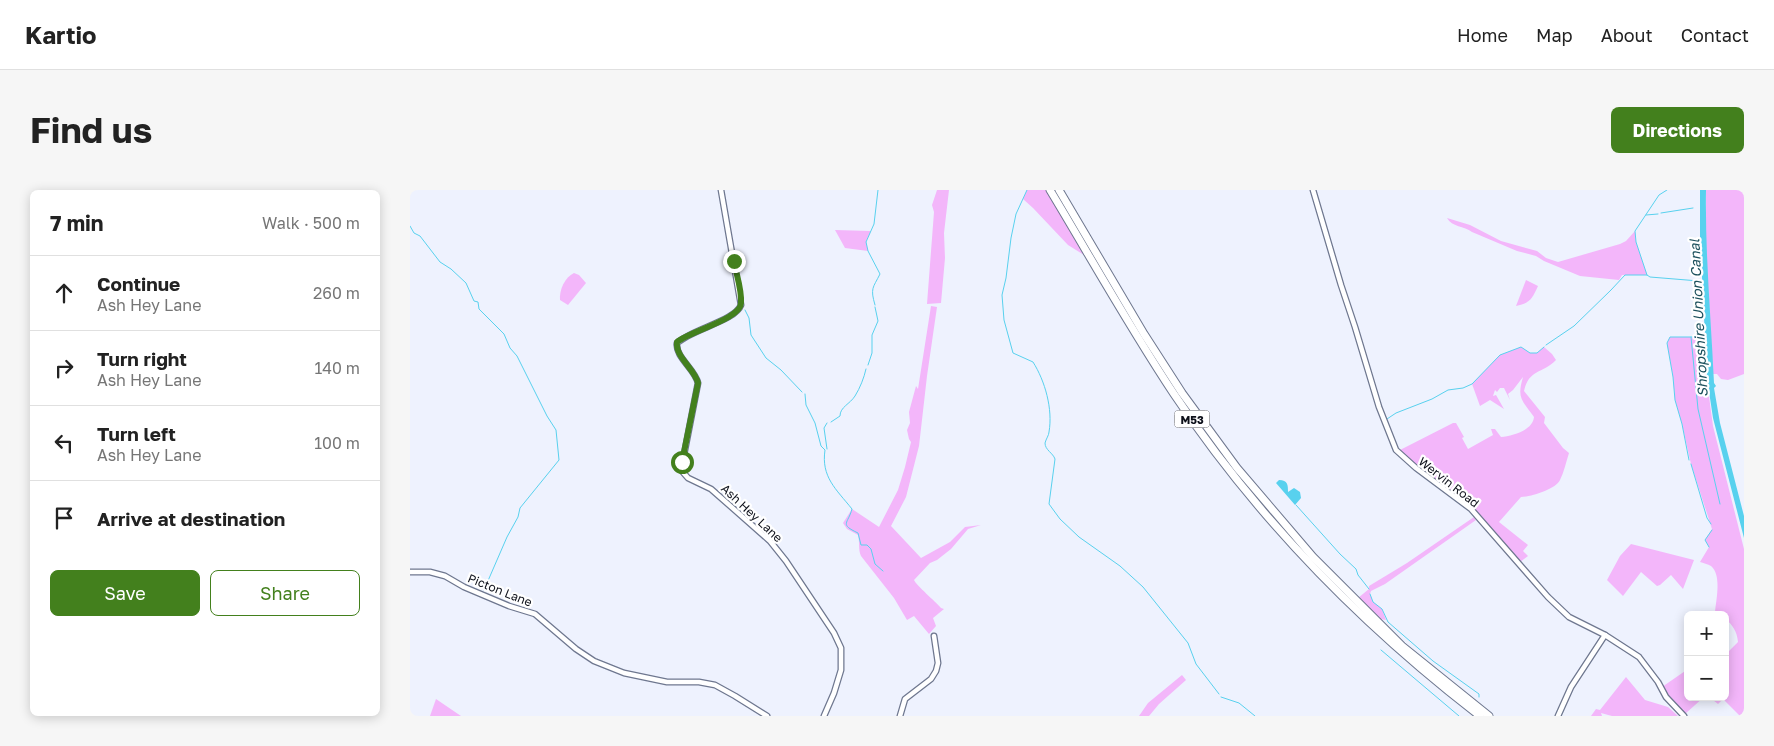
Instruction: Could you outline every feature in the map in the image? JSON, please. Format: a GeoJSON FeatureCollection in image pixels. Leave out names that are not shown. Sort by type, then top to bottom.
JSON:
{"type":"FeatureCollection","features":[{"type":"Feature","properties":{"kind":"highway","name":"M53"},"geometry":{"type":"LineString","coordinates":[[1050,190],[1174,394],[1213,448],[1257,503],[1298,551],[1369,623],[1438,684],[1480,716]]}},
{"type":"Feature","properties":{"kind":"highway","name":"M53"},"geometry":{"type":"LineString","coordinates":[[1059,190],[1144,334],[1182,393],[1237,468],[1295,536],[1402,646],[1489,716]]}},
{"type":"Feature","properties":{"kind":"highway"},"geometry":{"type":"LineString","coordinates":[[1460,694],[1495,716]]}},
{"type":"Feature","properties":{"kind":"street","name":"Ash Hey Lane"},"geometry":{"type":"LineString","coordinates":[[720,190],[741,305],[740,309],[733,315],[688,335],[677,342],[678,351],[695,375],[698,383],[681,470],[684,476],[711,489],[770,541],[786,561],[834,633],[841,648],[841,670],[824,716]]}},
{"type":"Feature","properties":{"kind":"street","name":"Wervin Road"},"geometry":{"type":"LineString","coordinates":[[1313,190],[1379,407],[1390,439],[1396,450],[1416,468],[1471,509],[1548,597],[1569,617],[1605,635],[1639,657],[1671,703],[1684,716]]}},
{"type":"Feature","properties":{"kind":"street","name":"Picton Lane"},"geometry":{"type":"LineString","coordinates":[[410,572],[430,572],[445,576],[464,587],[509,606],[535,614],[594,662],[624,672],[667,682],[699,682],[715,685],[767,716]]}},
{"type":"Feature","properties":{"kind":"street"},"geometry":{"type":"LineString","coordinates":[[1558,716],[1571,687],[1605,635]]}},
{"type":"Feature","properties":{"kind":"street"},"geometry":{"type":"LineString","coordinates":[[900,716],[905,699],[931,679],[936,671],[938,663],[934,636]]}},
{"type":"Feature","properties":{"kind":"shaded area"},"geometry":{"type":"Polygon","coordinates":[[[937,190],[949,190],[944,233],[945,258],[941,303],[927,304],[934,212],[932,205],[937,190]]]}},
{"type":"Feature","properties":{"kind":"shaded area"},"geometry":{"type":"Polygon","coordinates":[[[1027,190],[1046,190],[1084,255],[1068,245],[1023,199],[1027,190]]]}},
{"type":"Feature","properties":{"kind":"shaded area"},"geometry":{"type":"Polygon","coordinates":[[[1706,190],[1744,190],[1744,374],[1728,380],[1721,379],[1717,374],[1713,374],[1706,252],[1706,190]]]}},
{"type":"Feature","properties":{"kind":"shaded area"},"geometry":{"type":"Polygon","coordinates":[[[1447,218],[1470,225],[1501,241],[1537,251],[1546,258],[1558,262],[1620,244],[1626,241],[1635,231],[1636,242],[1647,275],[1622,275],[1619,280],[1580,276],[1536,256],[1517,251],[1455,225],[1447,218]]]}},
{"type":"Feature","properties":{"kind":"shaded area"},"geometry":{"type":"Polygon","coordinates":[[[835,230],[871,231],[866,241],[868,251],[845,248],[835,230]]]}},
{"type":"Feature","properties":{"kind":"shaded area"},"geometry":{"type":"Polygon","coordinates":[[[574,273],[579,275],[586,283],[568,305],[560,300],[560,292],[565,281],[574,273]]]}},
{"type":"Feature","properties":{"kind":"shaded area"},"geometry":{"type":"Polygon","coordinates":[[[1526,280],[1538,286],[1530,300],[1516,306],[1526,280]]]}},
{"type":"Feature","properties":{"kind":"shaded area"},"geometry":{"type":"Polygon","coordinates":[[[931,306],[937,307],[919,446],[906,497],[891,526],[921,558],[950,542],[965,527],[981,525],[968,529],[951,549],[930,563],[914,580],[944,609],[933,618],[936,626],[929,634],[914,616],[907,620],[894,598],[861,556],[858,535],[847,529],[843,523],[852,509],[879,527],[898,490],[911,442],[907,430],[910,423],[909,412],[916,386],[918,389],[931,306]]]}},
{"type":"Feature","properties":{"kind":"shaded area"},"geometry":{"type":"Polygon","coordinates":[[[1670,337],[1701,337],[1713,426],[1744,549],[1744,716],[1740,716],[1725,701],[1729,701],[1729,651],[1738,642],[1736,632],[1729,623],[1729,611],[1715,611],[1717,581],[1714,570],[1710,565],[1700,562],[1709,547],[1705,540],[1712,529],[1691,464],[1675,400],[1667,343],[1670,337]]]}},
{"type":"Feature","properties":{"kind":"shaded area"},"geometry":{"type":"Polygon","coordinates":[[[1521,347],[1530,353],[1537,353],[1544,347],[1556,360],[1533,375],[1526,384],[1524,391],[1545,417],[1544,423],[1569,453],[1563,474],[1558,483],[1543,492],[1521,497],[1499,522],[1528,545],[1523,551],[1528,556],[1520,562],[1471,506],[1412,463],[1400,450],[1453,423],[1456,423],[1468,449],[1493,435],[1491,429],[1495,429],[1501,437],[1516,434],[1526,429],[1533,422],[1534,417],[1521,398],[1520,390],[1523,377],[1508,394],[1510,400],[1504,388],[1500,388],[1497,392],[1495,390],[1493,396],[1496,395],[1504,409],[1490,400],[1480,406],[1472,384],[1500,355],[1521,347]]]}},
{"type":"Feature","properties":{"kind":"shaded area"},"geometry":{"type":"Polygon","coordinates":[[[1474,517],[1476,520],[1385,584],[1371,591],[1370,594],[1373,602],[1382,609],[1386,620],[1381,619],[1358,598],[1369,589],[1369,586],[1407,563],[1474,517]]]}},
{"type":"Feature","properties":{"kind":"shaded area"},"geometry":{"type":"Polygon","coordinates":[[[1631,544],[1694,560],[1683,589],[1671,575],[1657,586],[1641,572],[1623,596],[1607,580],[1620,556],[1631,544]]]}},
{"type":"Feature","properties":{"kind":"shaded area"},"geometry":{"type":"Polygon","coordinates":[[[1684,672],[1684,701],[1700,701],[1685,714],[1674,706],[1662,687],[1684,672]]]}},
{"type":"Feature","properties":{"kind":"shaded area"},"geometry":{"type":"Polygon","coordinates":[[[1182,675],[1186,680],[1159,704],[1149,716],[1139,716],[1148,703],[1182,675]]]}},
{"type":"Feature","properties":{"kind":"shaded area"},"geometry":{"type":"Polygon","coordinates":[[[1626,677],[1645,700],[1668,707],[1678,716],[1612,716],[1601,713],[1602,716],[1591,716],[1596,709],[1600,710],[1626,677]]]}},
{"type":"Feature","properties":{"kind":"shaded area"},"geometry":{"type":"Polygon","coordinates":[[[436,699],[461,716],[430,716],[436,699]]]}},
{"type":"Feature","properties":{"kind":"water"},"geometry":{"type":"Polygon","coordinates":[[[1700,190],[1706,190],[1708,286],[1714,383],[1716,386],[1714,388],[1720,423],[1744,516],[1744,538],[1713,418],[1707,378],[1700,237],[1700,190]]]}},
{"type":"Feature","properties":{"kind":"water"},"geometry":{"type":"Polygon","coordinates":[[[1279,480],[1287,483],[1288,492],[1294,488],[1300,492],[1301,498],[1295,505],[1276,483],[1279,480]]]}},
{"type":"Feature","properties":{"kind":"waterway"},"geometry":{"type":"LineString","coordinates":[[875,305],[873,288],[880,274],[868,251],[866,242],[874,224],[878,190]]}},
{"type":"Feature","properties":{"kind":"waterway"},"geometry":{"type":"LineString","coordinates":[[1027,190],[1016,214],[1002,295],[1004,320],[1013,353],[1033,362],[1047,395],[1050,423],[1045,443],[1046,448],[1055,459],[1049,504],[1060,519],[1079,537],[1120,566],[1143,587],[1188,643],[1196,664],[1219,694]]}},
{"type":"Feature","properties":{"kind":"waterway"},"geometry":{"type":"LineString","coordinates":[[1647,275],[1636,242],[1635,231],[1659,195],[1667,190]]}},
{"type":"Feature","properties":{"kind":"waterway"},"geometry":{"type":"LineString","coordinates":[[1661,213],[1693,208]]}},
{"type":"Feature","properties":{"kind":"waterway"},"geometry":{"type":"LineString","coordinates":[[1646,215],[1658,214]]}},
{"type":"Feature","properties":{"kind":"waterway"},"geometry":{"type":"LineString","coordinates":[[410,226],[440,262],[466,283],[474,301],[478,302],[479,309],[504,334],[556,430],[559,460],[520,508],[518,517],[507,537],[484,590]]}},
{"type":"Feature","properties":{"kind":"waterway","name":"Shropshire Union Canal"},"geometry":{"type":"LineString","coordinates":[[1546,345],[1574,326],[1625,275],[1647,275],[1650,277],[1699,281]]}},
{"type":"Feature","properties":{"kind":"waterway"},"geometry":{"type":"LineString","coordinates":[[868,365],[872,353],[872,335],[878,321],[875,307]]}},
{"type":"Feature","properties":{"kind":"waterway"},"geometry":{"type":"LineString","coordinates":[[745,310],[749,318],[751,335],[766,358],[781,370],[802,392]]}},
{"type":"Feature","properties":{"kind":"waterway","name":"Shropshire Union Canal"},"geometry":{"type":"LineString","coordinates":[[1689,460],[1675,400],[1667,343],[1670,337],[1701,337]]}},
{"type":"Feature","properties":{"kind":"waterway","name":"Shropshire Union Canal"},"geometry":{"type":"LineString","coordinates":[[1691,337],[1698,409],[1720,504]]}},
{"type":"Feature","properties":{"kind":"waterway"},"geometry":{"type":"LineString","coordinates":[[1387,419],[1396,413],[1432,399],[1448,390],[1463,388],[1472,384],[1500,355],[1521,347],[1530,353],[1537,353],[1544,347]]}},
{"type":"Feature","properties":{"kind":"waterway"},"geometry":{"type":"LineString","coordinates":[[831,422],[840,416],[843,408],[855,396],[862,383],[866,369]]}},
{"type":"Feature","properties":{"kind":"waterway"},"geometry":{"type":"LineString","coordinates":[[805,394],[806,405],[815,423],[821,446],[825,450],[825,468],[835,489],[852,509],[846,523],[848,528],[858,533],[861,545],[867,545],[871,549],[875,564],[883,571]]}},
{"type":"Feature","properties":{"kind":"waterway"},"geometry":{"type":"LineString","coordinates":[[827,423],[824,428],[827,449]]}},
{"type":"Feature","properties":{"kind":"waterway"},"geometry":{"type":"LineString","coordinates":[[1691,464],[1707,518],[1711,524]]}},
{"type":"Feature","properties":{"kind":"waterway"},"geometry":{"type":"LineString","coordinates":[[1296,505],[1356,569],[1358,575],[1369,589]]}},
{"type":"Feature","properties":{"kind":"waterway"},"geometry":{"type":"LineString","coordinates":[[1709,547],[1705,540],[1712,530]]}},
{"type":"Feature","properties":{"kind":"waterway"},"geometry":{"type":"LineString","coordinates":[[1370,594],[1373,602],[1382,609],[1388,622],[1433,661],[1479,694],[1479,697]]}},
{"type":"Feature","properties":{"kind":"waterway"},"geometry":{"type":"LineString","coordinates":[[1381,650],[1459,716]]}},
{"type":"Feature","properties":{"kind":"waterway"},"geometry":{"type":"LineString","coordinates":[[1221,697],[1239,703],[1255,716]]}},
{"type":"Feature","properties":{"kind":"route"},"geometry":{"type":"LineString","coordinates":[[682,462],[697,395],[698,380],[678,351],[677,342],[688,335],[733,315],[740,309],[741,300],[734,261]]}}]}
